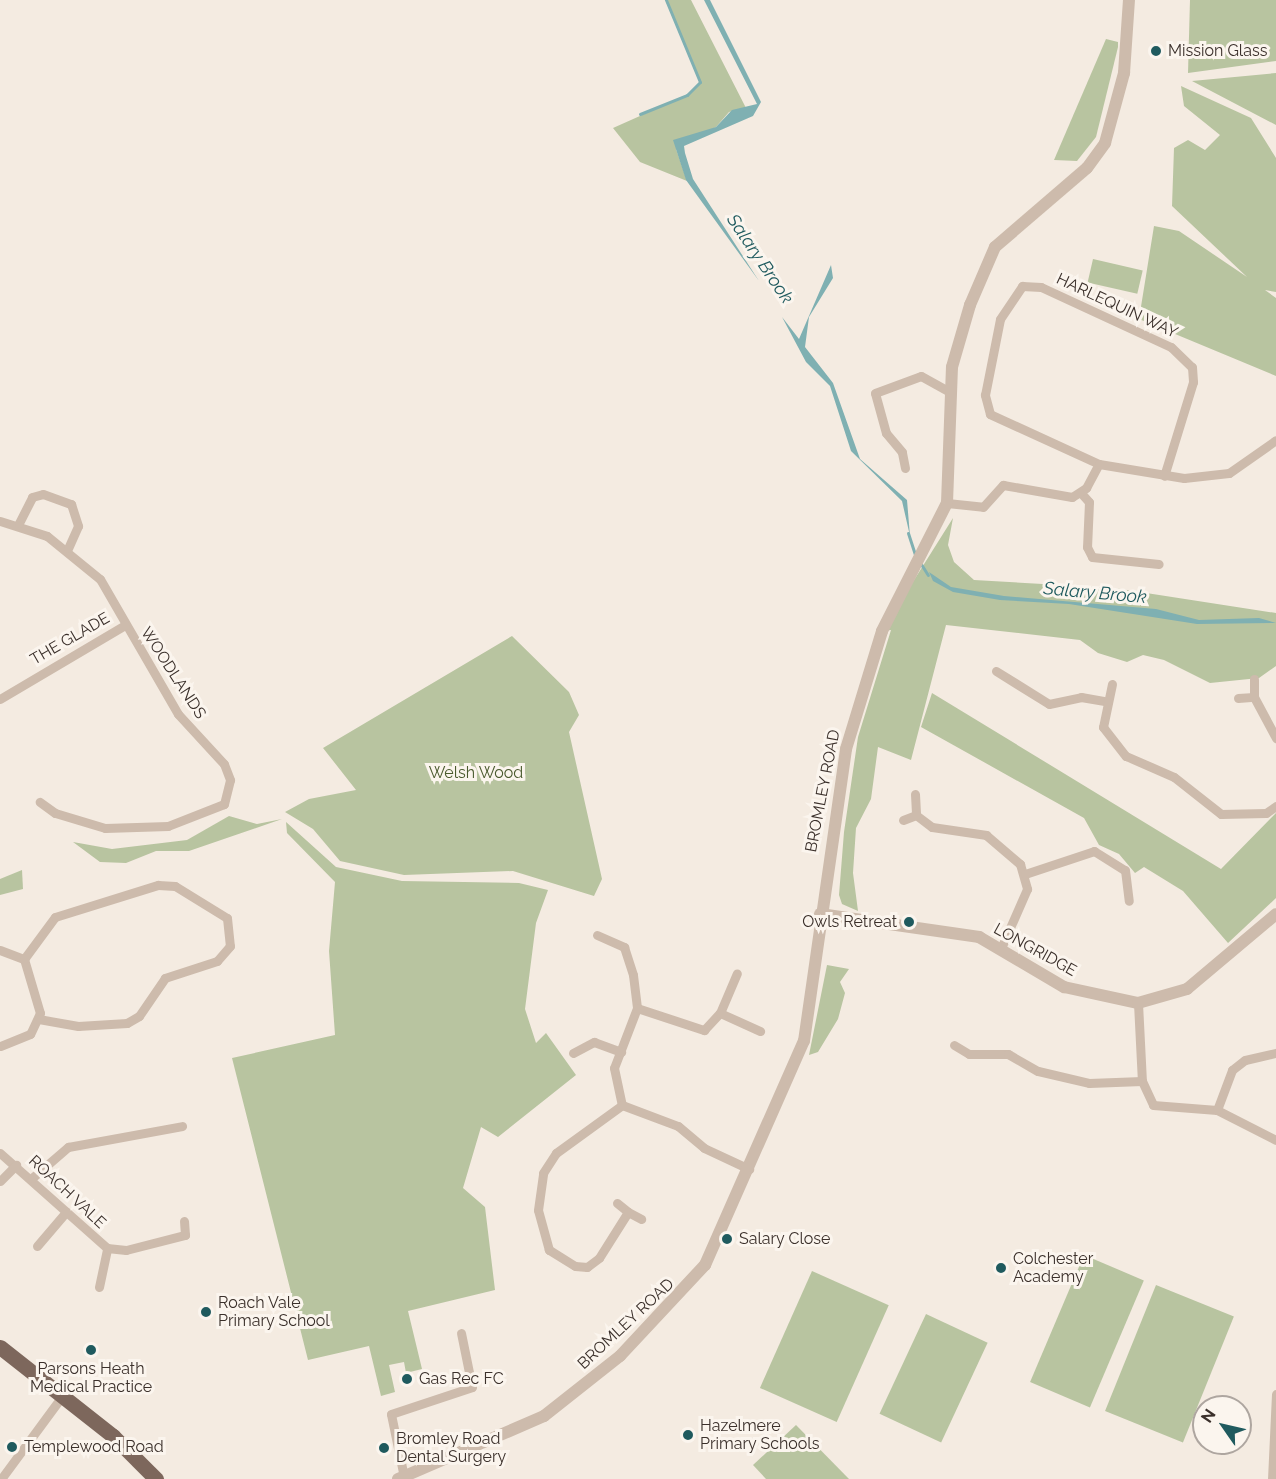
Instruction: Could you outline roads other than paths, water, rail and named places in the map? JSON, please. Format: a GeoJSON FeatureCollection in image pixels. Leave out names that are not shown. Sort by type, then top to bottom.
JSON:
{"type":"FeatureCollection","features":[{"type":"Feature","properties":{"kind":"main road"},"geometry":{"type":"LineString","coordinates":[[0,1347],[63,1395],[149,1476]]}},
{"type":"Feature","properties":{"kind":"street","name":"BROMLEY ROAD"},"geometry":{"type":"LineString","coordinates":[[401,1478],[428,1473],[544,1416],[620,1356],[697,1278],[749,1169],[804,1041],[834,805],[868,674],[894,604],[934,537],[947,503],[950,392],[958,343],[989,256],[1009,232],[1087,168],[1105,143],[1124,73],[1129,0]]}},
{"type":"Feature","properties":{"kind":"street","name":"HARLEQUIN WAY"},"geometry":{"type":"LineString","coordinates":[[1099,464],[990,414],[985,395],[1000,320],[1022,286],[1041,287],[1171,347],[1192,367],[1193,382],[1164,476]]}},
{"type":"Feature","properties":{"kind":"street"},"geometry":{"type":"LineString","coordinates":[[905,468],[902,452],[886,433],[875,393],[921,376],[950,392]]}},
{"type":"Feature","properties":{"kind":"street"},"geometry":{"type":"LineString","coordinates":[[947,503],[983,507],[1003,485],[1062,497],[1081,493],[1099,464],[1164,476],[1229,473],[1276,440]]}},
{"type":"Feature","properties":{"kind":"street"},"geometry":{"type":"LineString","coordinates":[[1081,493],[1089,502],[1087,547],[1092,557],[1159,564]]}},
{"type":"Feature","properties":{"kind":"street"},"geometry":{"type":"LineString","coordinates":[[19,524],[32,497],[43,494],[71,504],[78,526],[68,548]]}},
{"type":"Feature","properties":{"kind":"street","name":"WOODLANDS"},"geometry":{"type":"LineString","coordinates":[[0,521],[19,524],[68,548],[100,579],[125,626],[178,714],[224,764],[229,793],[224,804],[199,818],[132,829],[70,819],[40,802]]}},
{"type":"Feature","properties":{"kind":"street","name":"THE GLADE"},"geometry":{"type":"LineString","coordinates":[[0,699],[125,626]]}},
{"type":"Feature","properties":{"kind":"street"},"geometry":{"type":"LineString","coordinates":[[996,671],[1049,704],[1081,697],[1108,702]]}},
{"type":"Feature","properties":{"kind":"street"},"geometry":{"type":"LineString","coordinates":[[1254,679],[1254,697],[1276,738]]}},
{"type":"Feature","properties":{"kind":"street"},"geometry":{"type":"LineString","coordinates":[[1112,684],[1103,727],[1126,756],[1174,777],[1221,814],[1266,813],[1276,806]]}},
{"type":"Feature","properties":{"kind":"street"},"geometry":{"type":"LineString","coordinates":[[1238,698],[1254,697]]}},
{"type":"Feature","properties":{"kind":"street"},"geometry":{"type":"LineString","coordinates":[[915,794],[916,815]]}},
{"type":"Feature","properties":{"kind":"street"},"geometry":{"type":"LineString","coordinates":[[903,820],[916,815]]}},
{"type":"Feature","properties":{"kind":"street"},"geometry":{"type":"LineString","coordinates":[[916,815],[932,827],[986,835],[1010,851],[1025,874],[1021,907],[1002,946]]}},
{"type":"Feature","properties":{"kind":"street"},"geometry":{"type":"LineString","coordinates":[[1025,874],[1094,851],[1125,870],[1129,901]]}},
{"type":"Feature","properties":{"kind":"street"},"geometry":{"type":"LineString","coordinates":[[24,958],[55,917],[158,885],[175,886],[227,918],[230,946],[217,961],[165,978],[139,1016],[127,1023],[78,1026],[39,1019]]}},
{"type":"Feature","properties":{"kind":"street","name":"LONGRIDGE"},"geometry":{"type":"LineString","coordinates":[[820,914],[964,934],[1002,946],[1064,987],[1138,1003],[1187,989],[1276,914]]}},
{"type":"Feature","properties":{"kind":"street"},"geometry":{"type":"LineString","coordinates":[[597,935],[624,947],[637,1008],[614,1068],[622,1105]]}},
{"type":"Feature","properties":{"kind":"street"},"geometry":{"type":"LineString","coordinates":[[0,950],[24,958],[40,998],[39,1019],[21,1041],[0,1046]]}},
{"type":"Feature","properties":{"kind":"street"},"geometry":{"type":"LineString","coordinates":[[637,1008],[704,1030],[720,1013],[738,973]]}},
{"type":"Feature","properties":{"kind":"street"},"geometry":{"type":"LineString","coordinates":[[1138,1003],[1142,1081],[1147,1098],[1161,1109],[1217,1110],[1276,1140]]}},
{"type":"Feature","properties":{"kind":"street"},"geometry":{"type":"LineString","coordinates":[[720,1013],[760,1031]]}},
{"type":"Feature","properties":{"kind":"street"},"geometry":{"type":"LineString","coordinates":[[573,1053],[594,1042],[621,1052]]}},
{"type":"Feature","properties":{"kind":"street"},"geometry":{"type":"LineString","coordinates":[[954,1045],[969,1054],[1008,1054],[1038,1071],[1089,1083],[1142,1081]]}},
{"type":"Feature","properties":{"kind":"street"},"geometry":{"type":"LineString","coordinates":[[1217,1110],[1232,1070],[1245,1060],[1276,1053]]}},
{"type":"Feature","properties":{"kind":"street"},"geometry":{"type":"LineString","coordinates":[[622,1105],[678,1126],[704,1148],[749,1169]]}},
{"type":"Feature","properties":{"kind":"street"},"geometry":{"type":"LineString","coordinates":[[622,1105],[549,1161],[538,1187],[538,1210],[549,1250],[575,1266],[586,1267],[599,1258],[628,1212]]}},
{"type":"Feature","properties":{"kind":"street"},"geometry":{"type":"LineString","coordinates":[[32,1178],[68,1147],[182,1126]]}},
{"type":"Feature","properties":{"kind":"street","name":"ROACH VALE"},"geometry":{"type":"LineString","coordinates":[[0,1153],[32,1178],[107,1248],[126,1250],[196,1231]]}},
{"type":"Feature","properties":{"kind":"street"},"geometry":{"type":"LineString","coordinates":[[0,1180],[16,1165]]}},
{"type":"Feature","properties":{"kind":"street"},"geometry":{"type":"LineString","coordinates":[[617,1203],[641,1219]]}},
{"type":"Feature","properties":{"kind":"street"},"geometry":{"type":"LineString","coordinates":[[38,1246],[66,1212]]}},
{"type":"Feature","properties":{"kind":"street"},"geometry":{"type":"LineString","coordinates":[[184,1221],[185,1235]]}},
{"type":"Feature","properties":{"kind":"street"},"geometry":{"type":"LineString","coordinates":[[99,1287],[107,1248]]}},
{"type":"Feature","properties":{"kind":"street"},"geometry":{"type":"LineString","coordinates":[[401,1478],[391,1414],[472,1387],[461,1333]]}},
{"type":"Feature","properties":{"kind":"street"},"geometry":{"type":"LineString","coordinates":[[1272,1479],[1276,1394]]}},
{"type":"Feature","properties":{"kind":"street"},"geometry":{"type":"LineString","coordinates":[[1,1478],[63,1395]]}},
{"type":"Feature","properties":{"kind":"water"},"geometry":{"type":"Polygon","coordinates":[[[704,0],[710,0],[761,102],[753,116],[684,146],[685,153],[693,179],[759,281],[686,180],[673,140],[716,127],[732,110],[757,104],[704,0]]]}},
{"type":"Feature","properties":{"kind":"water"},"geometry":{"type":"Polygon","coordinates":[[[831,265],[833,278],[809,317],[805,347],[833,383],[860,459],[907,500],[910,536],[902,501],[851,451],[830,386],[806,362],[782,317],[799,339],[831,265]]]}},
{"type":"Feature","properties":{"kind":"water"},"geometry":{"type":"Polygon","coordinates":[[[929,572],[951,587],[1004,596],[1156,609],[1199,620],[1259,618],[1276,623],[1197,624],[1069,604],[1000,600],[953,592],[933,581],[929,572]]]}},
{"type":"Feature","properties":{"kind":"waterway"},"geometry":{"type":"LineString","coordinates":[[640,114],[687,95],[700,82],[666,0]]}},
{"type":"Feature","properties":{"kind":"waterway","name":"Salary Brook"},"geometry":{"type":"LineString","coordinates":[[722,31],[732,49]]}},
{"type":"Feature","properties":{"kind":"waterway","name":"Salary Brook"},"geometry":{"type":"LineString","coordinates":[[908,533],[916,558]]}},
{"type":"Feature","properties":{"kind":"waterway","name":"Salary Brook"},"geometry":{"type":"LineString","coordinates":[[921,564],[928,575]]}},
{"type":"Feature","properties":{"kind":"place","name":"Mission Glass"},"geometry":{"type":"Point","coordinates":[1156,51]}},
{"type":"Feature","properties":{"kind":"place","name":"Owls Retreat"},"geometry":{"type":"Point","coordinates":[909,922]}},
{"type":"Feature","properties":{"kind":"place","name":"Salary Close"},"geometry":{"type":"Point","coordinates":[727,1239]}},
{"type":"Feature","properties":{"kind":"place","name":"Colchester Academy"},"geometry":{"type":"Point","coordinates":[1001,1268]}},
{"type":"Feature","properties":{"kind":"place","name":"Roach Vale Primary School"},"geometry":{"type":"Point","coordinates":[206,1312]}},
{"type":"Feature","properties":{"kind":"place","name":"Parsons Heath Medical Practice"},"geometry":{"type":"Point","coordinates":[91,1350]}},
{"type":"Feature","properties":{"kind":"place","name":"Gas Rec FC"},"geometry":{"type":"Point","coordinates":[407,1379]}},
{"type":"Feature","properties":{"kind":"place","name":"Hazelmere Primary Schools"},"geometry":{"type":"Point","coordinates":[688,1435]}},
{"type":"Feature","properties":{"kind":"place","name":"Templewood Road"},"geometry":{"type":"Point","coordinates":[12,1447]}},
{"type":"Feature","properties":{"kind":"place","name":"Bromley Road Dental Surgery"},"geometry":{"type":"Point","coordinates":[384,1448]}},
{"type":"Feature","properties":{"kind":"park label","name":"Welsh Wood"},"geometry":{"type":"Point","coordinates":[476,773]}}]}
